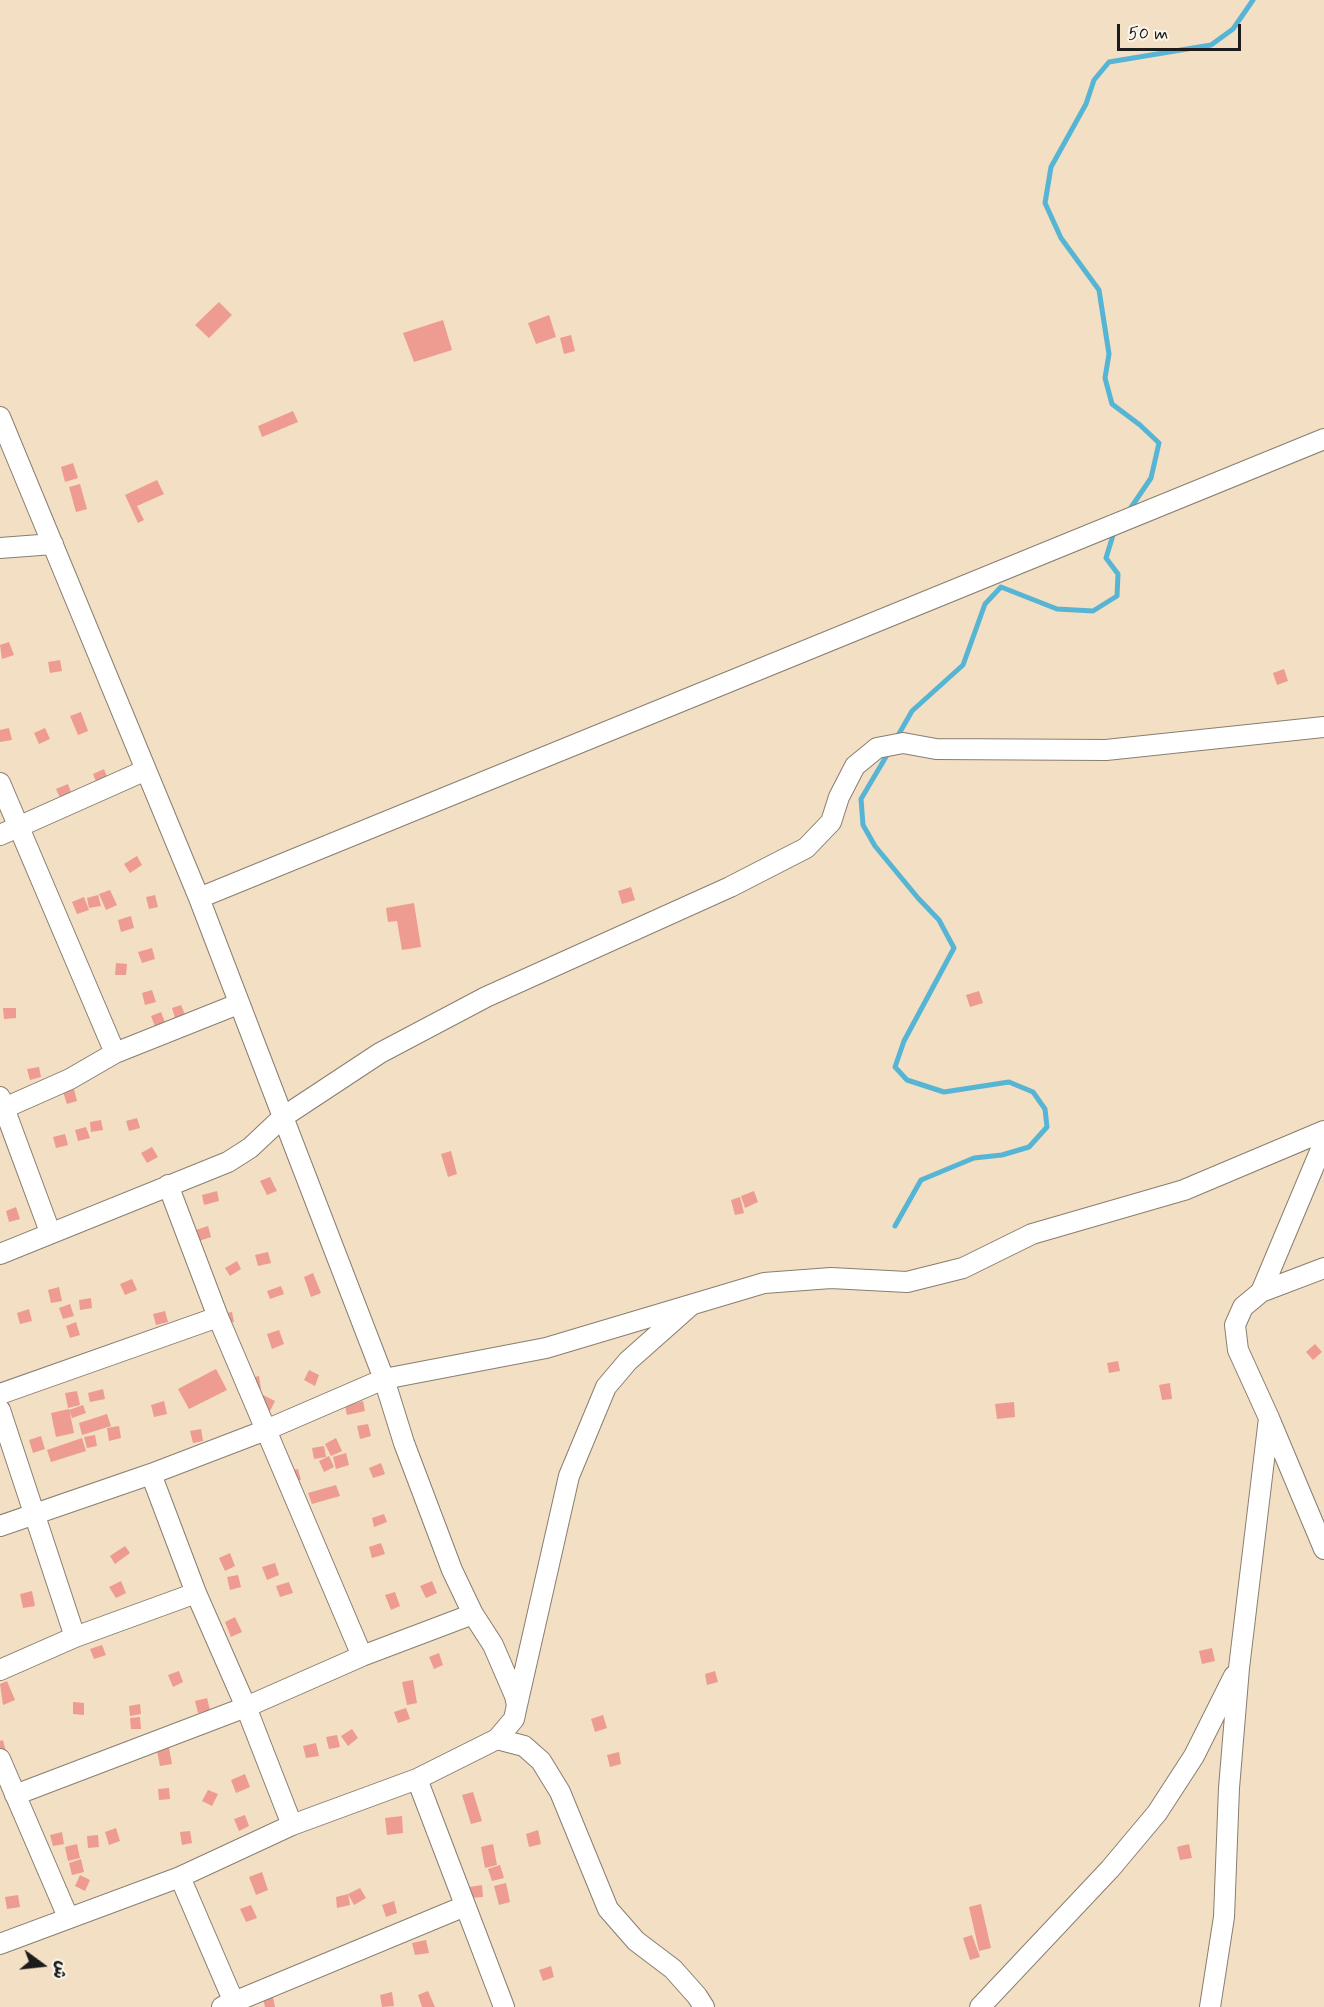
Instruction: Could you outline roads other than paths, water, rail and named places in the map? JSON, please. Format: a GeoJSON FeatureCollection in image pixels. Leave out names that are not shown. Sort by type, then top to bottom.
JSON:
{"type":"FeatureCollection","features":[{"type":"Feature","properties":{"kind":"street"},"geometry":{"type":"LineString","coordinates":[[0,417],[199,898],[384,1379],[431,1519],[473,1614],[493,1645],[517,1705]]}},
{"type":"Feature","properties":{"kind":"street"},"geometry":{"type":"LineString","coordinates":[[199,898],[1324,440]]}},
{"type":"Feature","properties":{"kind":"street"},"geometry":{"type":"LineString","coordinates":[[0,548],[54,544]]}},
{"type":"Feature","properties":{"kind":"street"},"geometry":{"type":"LineString","coordinates":[[0,1254],[228,1162],[250,1148],[283,1118],[380,1053],[486,997],[730,887],[806,848],[831,822],[839,797],[855,766],[877,748],[903,743],[936,749],[1106,750],[1324,727]]}},
{"type":"Feature","properties":{"kind":"street"},"geometry":{"type":"LineString","coordinates":[[8,831],[146,770]]}},
{"type":"Feature","properties":{"kind":"street"},"geometry":{"type":"LineString","coordinates":[[0,783],[8,831],[115,1053]]}},
{"type":"Feature","properties":{"kind":"street"},"geometry":{"type":"LineString","coordinates":[[50,1232],[2,1105],[70,1079],[115,1053],[238,1004]]}},
{"type":"Feature","properties":{"kind":"street"},"geometry":{"type":"LineString","coordinates":[[0,1526],[151,1474],[266,1430],[384,1379],[546,1348],[764,1283],[831,1278],[908,1282],[963,1268],[1032,1234],[1184,1190],[1324,1131]]}},
{"type":"Feature","properties":{"kind":"street"},"geometry":{"type":"LineString","coordinates":[[1262,1292],[1324,1142]]}},
{"type":"Feature","properties":{"kind":"street"},"geometry":{"type":"LineString","coordinates":[[168,1185],[218,1317],[362,1656]]}},
{"type":"Feature","properties":{"kind":"street"},"geometry":{"type":"LineString","coordinates":[[1324,1268],[1262,1292],[1243,1307],[1235,1325],[1238,1350],[1324,1549]]}},
{"type":"Feature","properties":{"kind":"street"},"geometry":{"type":"LineString","coordinates":[[0,1944],[180,1877],[292,1825],[417,1779],[497,1738],[514,1719],[569,1476],[606,1387],[628,1361],[692,1305]]}},
{"type":"Feature","properties":{"kind":"street"},"geometry":{"type":"LineString","coordinates":[[0,1394],[218,1317]]}},
{"type":"Feature","properties":{"kind":"street"},"geometry":{"type":"LineString","coordinates":[[0,1410],[75,1637]]}},
{"type":"Feature","properties":{"kind":"street"},"geometry":{"type":"LineString","coordinates":[[1210,2007],[1224,1917],[1229,1788],[1239,1668],[1269,1418]]}},
{"type":"Feature","properties":{"kind":"street"},"geometry":{"type":"LineString","coordinates":[[151,1474],[196,1593],[246,1707],[292,1825]]}},
{"type":"Feature","properties":{"kind":"street"},"geometry":{"type":"LineString","coordinates":[[0,1670],[75,1637],[196,1593]]}},
{"type":"Feature","properties":{"kind":"street"},"geometry":{"type":"LineString","coordinates":[[15,1795],[246,1707],[362,1656],[473,1614]]}},
{"type":"Feature","properties":{"kind":"street"},"geometry":{"type":"LineString","coordinates":[[980,2007],[1110,1869],[1157,1813],[1194,1756],[1239,1668]]}},
{"type":"Feature","properties":{"kind":"street"},"geometry":{"type":"LineString","coordinates":[[497,1738],[524,1746],[542,1761],[560,1792],[608,1909],[636,1941],[673,1970],[704,2007]]}},
{"type":"Feature","properties":{"kind":"street"},"geometry":{"type":"LineString","coordinates":[[0,1759],[68,1917]]}},
{"type":"Feature","properties":{"kind":"street"},"geometry":{"type":"LineString","coordinates":[[417,1779],[504,2007]]}},
{"type":"Feature","properties":{"kind":"street"},"geometry":{"type":"LineString","coordinates":[[180,1877],[231,2005],[465,1906]]}},
{"type":"Feature","properties":{"kind":"waterway"},"geometry":{"type":"LineString","coordinates":[[1128,512],[1151,478],[1159,443],[1112,404],[1105,378],[1109,354],[1099,290],[1061,238],[1045,203],[1051,167],[1086,104],[1094,80],[1109,62],[1211,45],[1233,29],[1253,0]]}},
{"type":"Feature","properties":{"kind":"waterway"},"geometry":{"type":"LineString","coordinates":[[896,739],[912,711],[963,665],[985,604],[1001,587],[1057,609],[1093,611],[1117,596],[1118,574],[1106,558],[1114,532]]}},
{"type":"Feature","properties":{"kind":"waterway"},"geometry":{"type":"LineString","coordinates":[[890,750],[861,799],[863,825],[875,846],[939,920],[954,948],[904,1041],[895,1067],[907,1080],[944,1092],[1009,1082],[1033,1092],[1045,1109],[1047,1127],[1029,1147],[1002,1155],[974,1158],[921,1180],[895,1226]]}}]}
